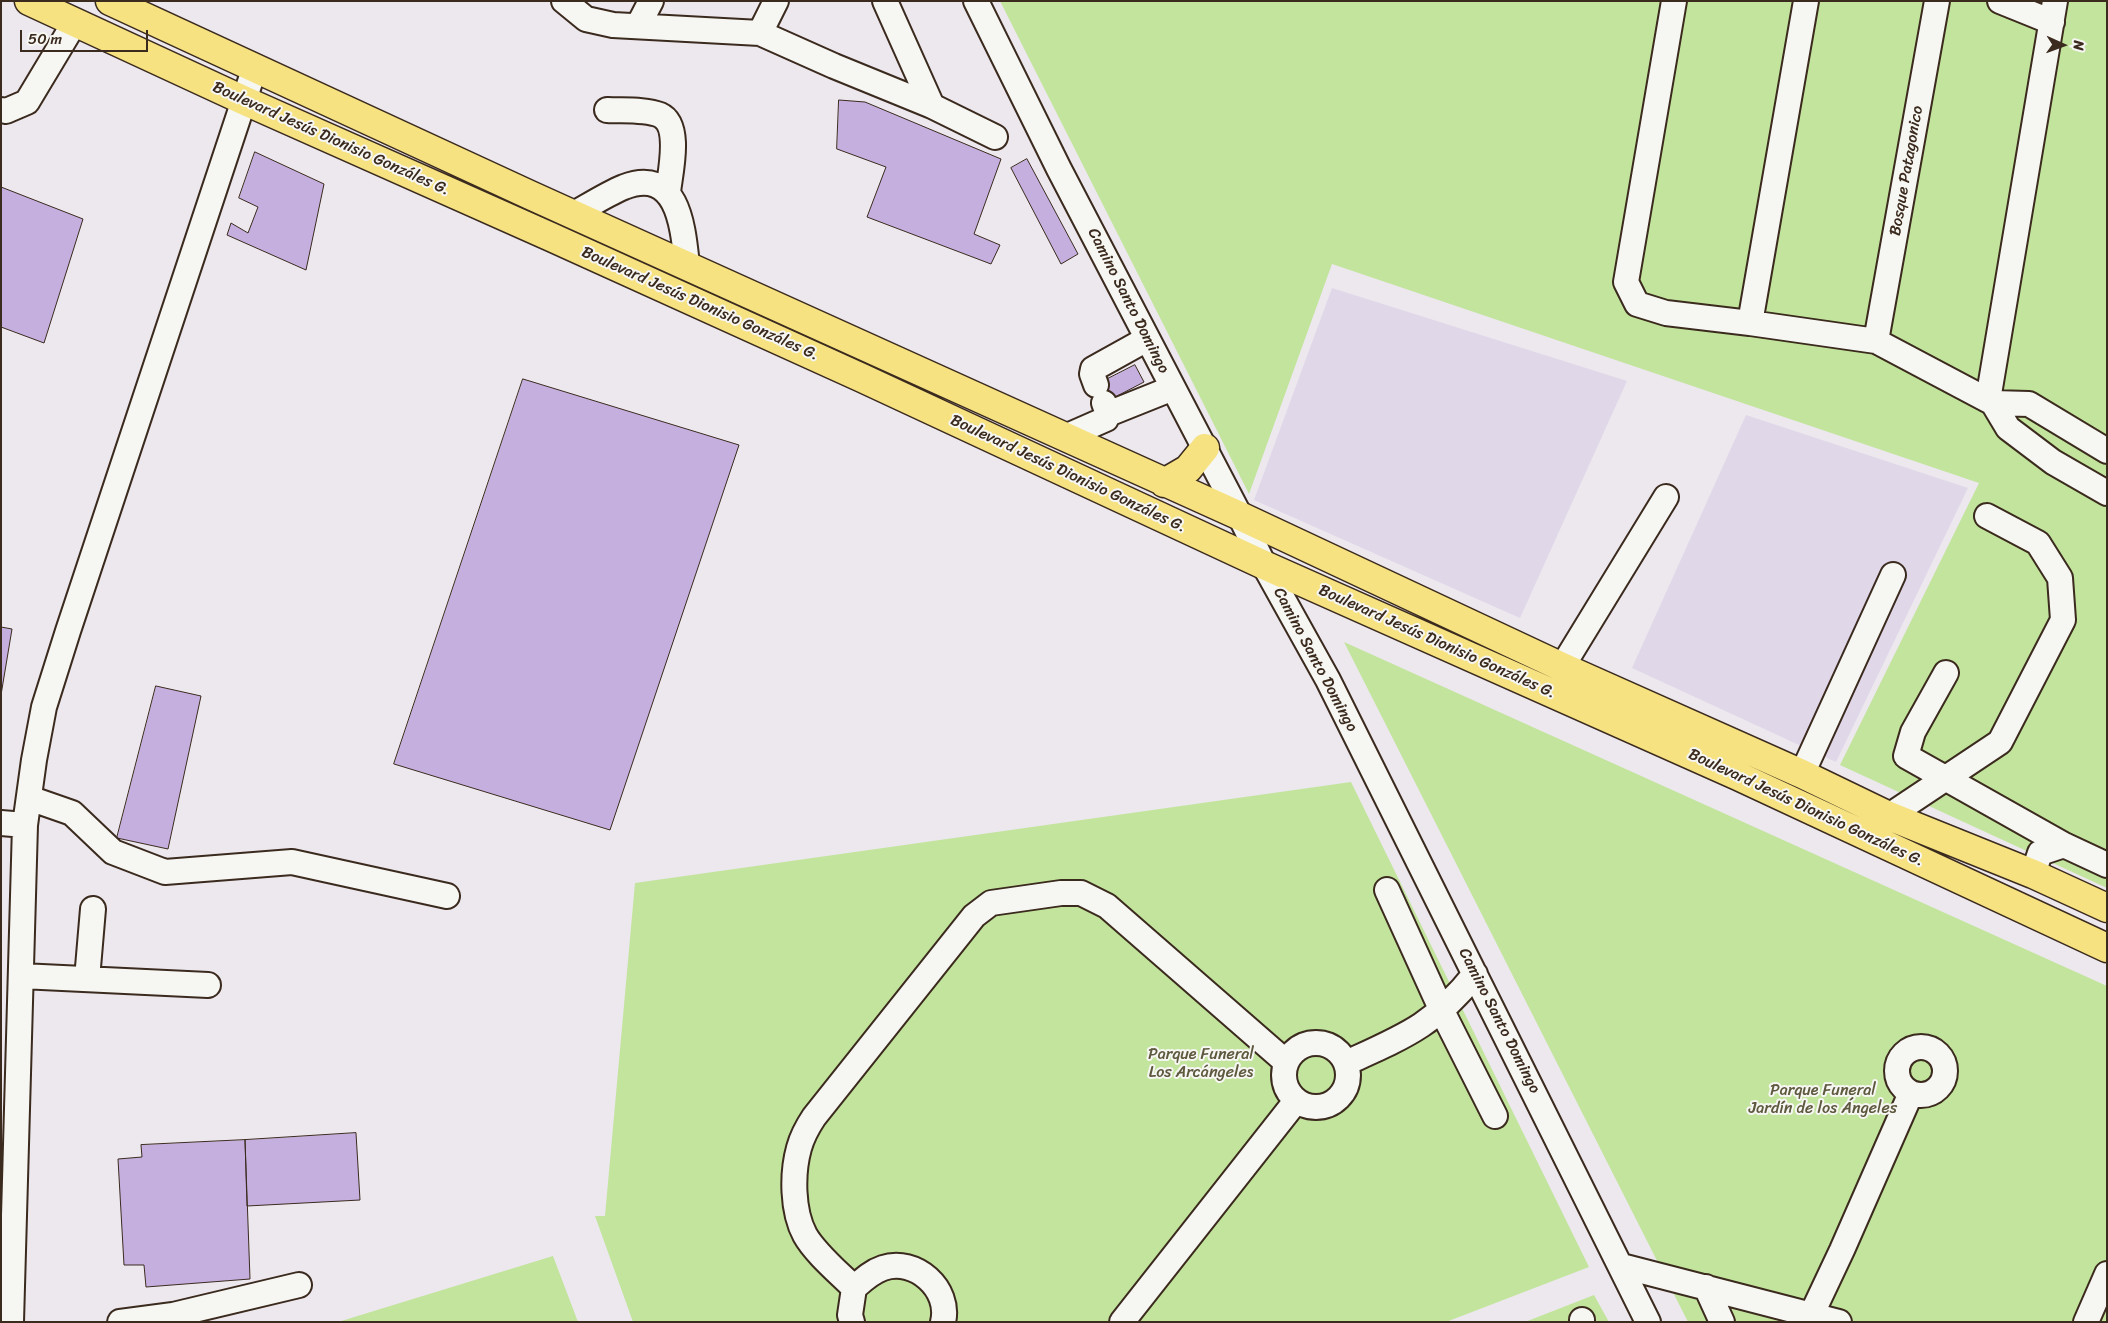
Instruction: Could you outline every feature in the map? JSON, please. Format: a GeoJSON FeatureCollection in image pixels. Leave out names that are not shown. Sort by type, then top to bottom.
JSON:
{"type":"FeatureCollection","features":[{"type":"Feature","properties":{"kind":"main road","name":"Boulevard Jesús Dionisio Gonzáles G."},"geometry":{"type":"LineString","coordinates":[[29,1],[243,100],[844,370],[1264,565],[1738,776],[2107,948]]}},
{"type":"Feature","properties":{"kind":"main road","name":"Boulevard Jesús Dionisio Gonzáles G."},"geometry":{"type":"LineString","coordinates":[[110,1],[1065,438],[1240,516],[1562,668],[1802,774],[1889,816],[2033,874],[2107,908]]}},
{"type":"Feature","properties":{"kind":"main road"},"geometry":{"type":"LineString","coordinates":[[1164,483],[1188,469],[1205,448]]}},
{"type":"Feature","properties":{"kind":"street"},"geometry":{"type":"LineString","coordinates":[[564,1],[586,18],[613,25],[760,33],[932,106],[995,137]]}},
{"type":"Feature","properties":{"kind":"street"},"geometry":{"type":"LineString","coordinates":[[638,26],[651,1]]}},
{"type":"Feature","properties":{"kind":"street"},"geometry":{"type":"LineString","coordinates":[[760,33],[776,1]]}},
{"type":"Feature","properties":{"kind":"street"},"geometry":{"type":"LineString","coordinates":[[885,1],[932,106]]}},
{"type":"Feature","properties":{"kind":"street","name":"Camino Santo Domingo"},"geometry":{"type":"LineString","coordinates":[[976,1],[1005,63],[1264,565],[1328,680],[1622,1266],[1648,1322]]}},
{"type":"Feature","properties":{"kind":"street"},"geometry":{"type":"LineString","coordinates":[[1674,1],[1626,282],[1637,304],[1666,314],[1750,322],[1876,341],[1990,402],[2030,404],[2107,450]]}},
{"type":"Feature","properties":{"kind":"street"},"geometry":{"type":"LineString","coordinates":[[1750,322],[1806,1]]}},
{"type":"Feature","properties":{"kind":"street","name":"Bosque Patagonico"},"geometry":{"type":"LineString","coordinates":[[1876,341],[1937,1]]}},
{"type":"Feature","properties":{"kind":"street"},"geometry":{"type":"LineString","coordinates":[[2000,1],[2053,11],[1990,402],[2008,428],[2053,462],[2107,493]]}},
{"type":"Feature","properties":{"kind":"street"},"geometry":{"type":"LineString","coordinates":[[1,110],[6,111],[27,102],[74,22]]}},
{"type":"Feature","properties":{"kind":"street"},"geometry":{"type":"LineString","coordinates":[[11,1322],[10,1038],[21,976],[25,825],[44,707],[255,67]]}},
{"type":"Feature","properties":{"kind":"street"},"geometry":{"type":"LineString","coordinates":[[606,110],[649,113],[660,115],[667,120],[673,134],[668,192]]}},
{"type":"Feature","properties":{"kind":"street"},"geometry":{"type":"LineString","coordinates":[[574,214],[625,186],[648,184],[660,187],[668,192],[674,201],[680,220],[686,265]]}},
{"type":"Feature","properties":{"kind":"street"},"geometry":{"type":"LineString","coordinates":[[1065,438],[1104,421],[1103,400],[1092,374],[1092,369],[1147,339]]}},
{"type":"Feature","properties":{"kind":"street"},"geometry":{"type":"LineString","coordinates":[[1103,400],[1173,388]]}},
{"type":"Feature","properties":{"kind":"street"},"geometry":{"type":"LineString","coordinates":[[1562,668],[1666,497]]}},
{"type":"Feature","properties":{"kind":"street"},"geometry":{"type":"LineString","coordinates":[[1889,816],[2000,742],[2063,620],[2060,578],[2038,543],[1987,516]]}},
{"type":"Feature","properties":{"kind":"street"},"geometry":{"type":"LineString","coordinates":[[1802,774],[1893,575]]}},
{"type":"Feature","properties":{"kind":"street"},"geometry":{"type":"LineString","coordinates":[[1946,673],[1913,732],[1906,756],[2064,845],[2107,865]]}},
{"type":"Feature","properties":{"kind":"street"},"geometry":{"type":"LineString","coordinates":[[29,798],[72,813],[113,852],[165,872],[292,862],[447,896]]}},
{"type":"Feature","properties":{"kind":"street"},"geometry":{"type":"LineString","coordinates":[[1,823],[25,825]]}},
{"type":"Feature","properties":{"kind":"street"},"geometry":{"type":"LineString","coordinates":[[2033,874],[2040,853],[2064,845]]}},
{"type":"Feature","properties":{"kind":"street"},"geometry":{"type":"LineString","coordinates":[[1387,890],[1442,1011],[1495,1116]]}},
{"type":"Feature","properties":{"kind":"street"},"geometry":{"type":"LineString","coordinates":[[854,1288],[811,1244],[804,1234],[796,1202],[799,1147],[806,1130],[820,1109],[974,916],[991,903],[1061,893],[1081,893],[1108,906],[1286,1062]]}},
{"type":"Feature","properties":{"kind":"street"},"geometry":{"type":"LineString","coordinates":[[87,979],[92,909]]}},
{"type":"Feature","properties":{"kind":"street"},"geometry":{"type":"LineString","coordinates":[[1346,1063],[1407,1035],[1442,1011],[1475,974]]}},
{"type":"Feature","properties":{"kind":"street"},"geometry":{"type":"LineString","coordinates":[[21,976],[208,985]]}},
{"type":"Feature","properties":{"kind":"street"},"geometry":{"type":"LineString","coordinates":[[1311,1042],[1332,1046],[1340,1053],[1346,1063],[1347,1083],[1343,1093],[1336,1101],[1316,1108],[1305,1106],[1296,1101],[1289,1093],[1285,1083],[1284,1072],[1286,1062],[1292,1052],[1301,1046],[1311,1042]]}},
{"type":"Feature","properties":{"kind":"street"},"geometry":{"type":"LineString","coordinates":[[1809,1318],[1842,1250],[1911,1093]]}},
{"type":"Feature","properties":{"kind":"street"},"geometry":{"type":"LineString","coordinates":[[1122,1322],[1296,1101]]}},
{"type":"Feature","properties":{"kind":"street"},"geometry":{"type":"LineString","coordinates":[[852,1322],[850,1315],[854,1288],[870,1274],[884,1268],[899,1266],[914,1269],[926,1276],[937,1287],[943,1301],[943,1322]]}},
{"type":"Feature","properties":{"kind":"street"},"geometry":{"type":"LineString","coordinates":[[1622,1266],[1706,1287],[1809,1318],[1839,1322]]}},
{"type":"Feature","properties":{"kind":"street"},"geometry":{"type":"LineString","coordinates":[[2086,1322],[2107,1274]]}},
{"type":"Feature","properties":{"kind":"street"},"geometry":{"type":"LineString","coordinates":[[120,1322],[173,1315],[299,1285]]}},
{"type":"Feature","properties":{"kind":"street"},"geometry":{"type":"LineString","coordinates":[[1706,1287],[1722,1322]]}},
{"type":"Feature","properties":{"kind":"shaded area"},"geometry":{"type":"Polygon","coordinates":[[[1332,288],[1627,381],[1520,618],[1254,500],[1332,288]]]}},
{"type":"Feature","properties":{"kind":"shaded area"},"geometry":{"type":"Polygon","coordinates":[[[1746,415],[1968,488],[1836,762],[1632,668],[1746,415]]]}},
{"type":"Feature","properties":{"kind":"green space"},"geometry":{"type":"Polygon","coordinates":[[[1000,1],[2107,1],[2107,888],[1840,765],[1979,483],[1332,264],[1249,494],[1000,1]]]}},
{"type":"Feature","properties":{"kind":"green space","name":"Parque Funeral Jardín de los Ángeles"},"geometry":{"type":"Polygon","coordinates":[[[1344,642],[2107,986],[2107,1322],[1688,1322],[1344,642]]]}},
{"type":"Feature","properties":{"kind":"green space","name":"Parque Funeral Los Arcángeles"},"geometry":{"type":"Polygon","coordinates":[[[1351,782],[1589,1267],[1446,1322],[633,1322],[595,1216],[605,1216],[635,883],[1351,782]]]}},
{"type":"Feature","properties":{"kind":"green space"},"geometry":{"type":"Polygon","coordinates":[[[553,1256],[578,1322],[338,1322],[553,1256]]]}},
{"type":"Feature","properties":{"kind":"green space"},"geometry":{"type":"Polygon","coordinates":[[[1594,1295],[1609,1322],[1525,1322],[1594,1295]]]}},
{"type":"Feature","properties":{"kind":"building"},"geometry":{"type":"Polygon","coordinates":[[[839,100],[865,102],[1001,159],[974,234],[1000,245],[991,264],[867,217],[886,167],[837,149],[839,100]]]}},
{"type":"Feature","properties":{"kind":"building"},"geometry":{"type":"Polygon","coordinates":[[[255,152],[324,184],[306,270],[227,235],[231,223],[248,233],[258,207],[239,198],[255,152]]]}},
{"type":"Feature","properties":{"kind":"building"},"geometry":{"type":"Polygon","coordinates":[[[1027,159],[1078,254],[1061,264],[1011,168],[1027,159]]]}},
{"type":"Feature","properties":{"kind":"building"},"geometry":{"type":"Polygon","coordinates":[[[1,187],[83,219],[44,343],[1,327],[1,187]]]}},
{"type":"Feature","properties":{"kind":"building"},"geometry":{"type":"Polygon","coordinates":[[[1135,365],[1144,382],[1096,407],[1088,389],[1135,365]]]}},
{"type":"Feature","properties":{"kind":"building"},"geometry":{"type":"Polygon","coordinates":[[[523,379],[739,445],[610,830],[394,764],[523,379]]]}},
{"type":"Feature","properties":{"kind":"building"},"geometry":{"type":"Polygon","coordinates":[[[1,627],[12,629],[1,695],[1,627]]]}},
{"type":"Feature","properties":{"kind":"building"},"geometry":{"type":"Polygon","coordinates":[[[156,686],[201,696],[168,849],[117,838],[156,686]]]}},
{"type":"Feature","properties":{"kind":"building"},"geometry":{"type":"Polygon","coordinates":[[[356,1133],[360,1200],[247,1206],[245,1140],[356,1133]]]}},
{"type":"Feature","properties":{"kind":"building"},"geometry":{"type":"Polygon","coordinates":[[[245,1140],[250,1279],[146,1287],[144,1265],[124,1265],[118,1159],[142,1157],[141,1145],[245,1140]]]}}]}
